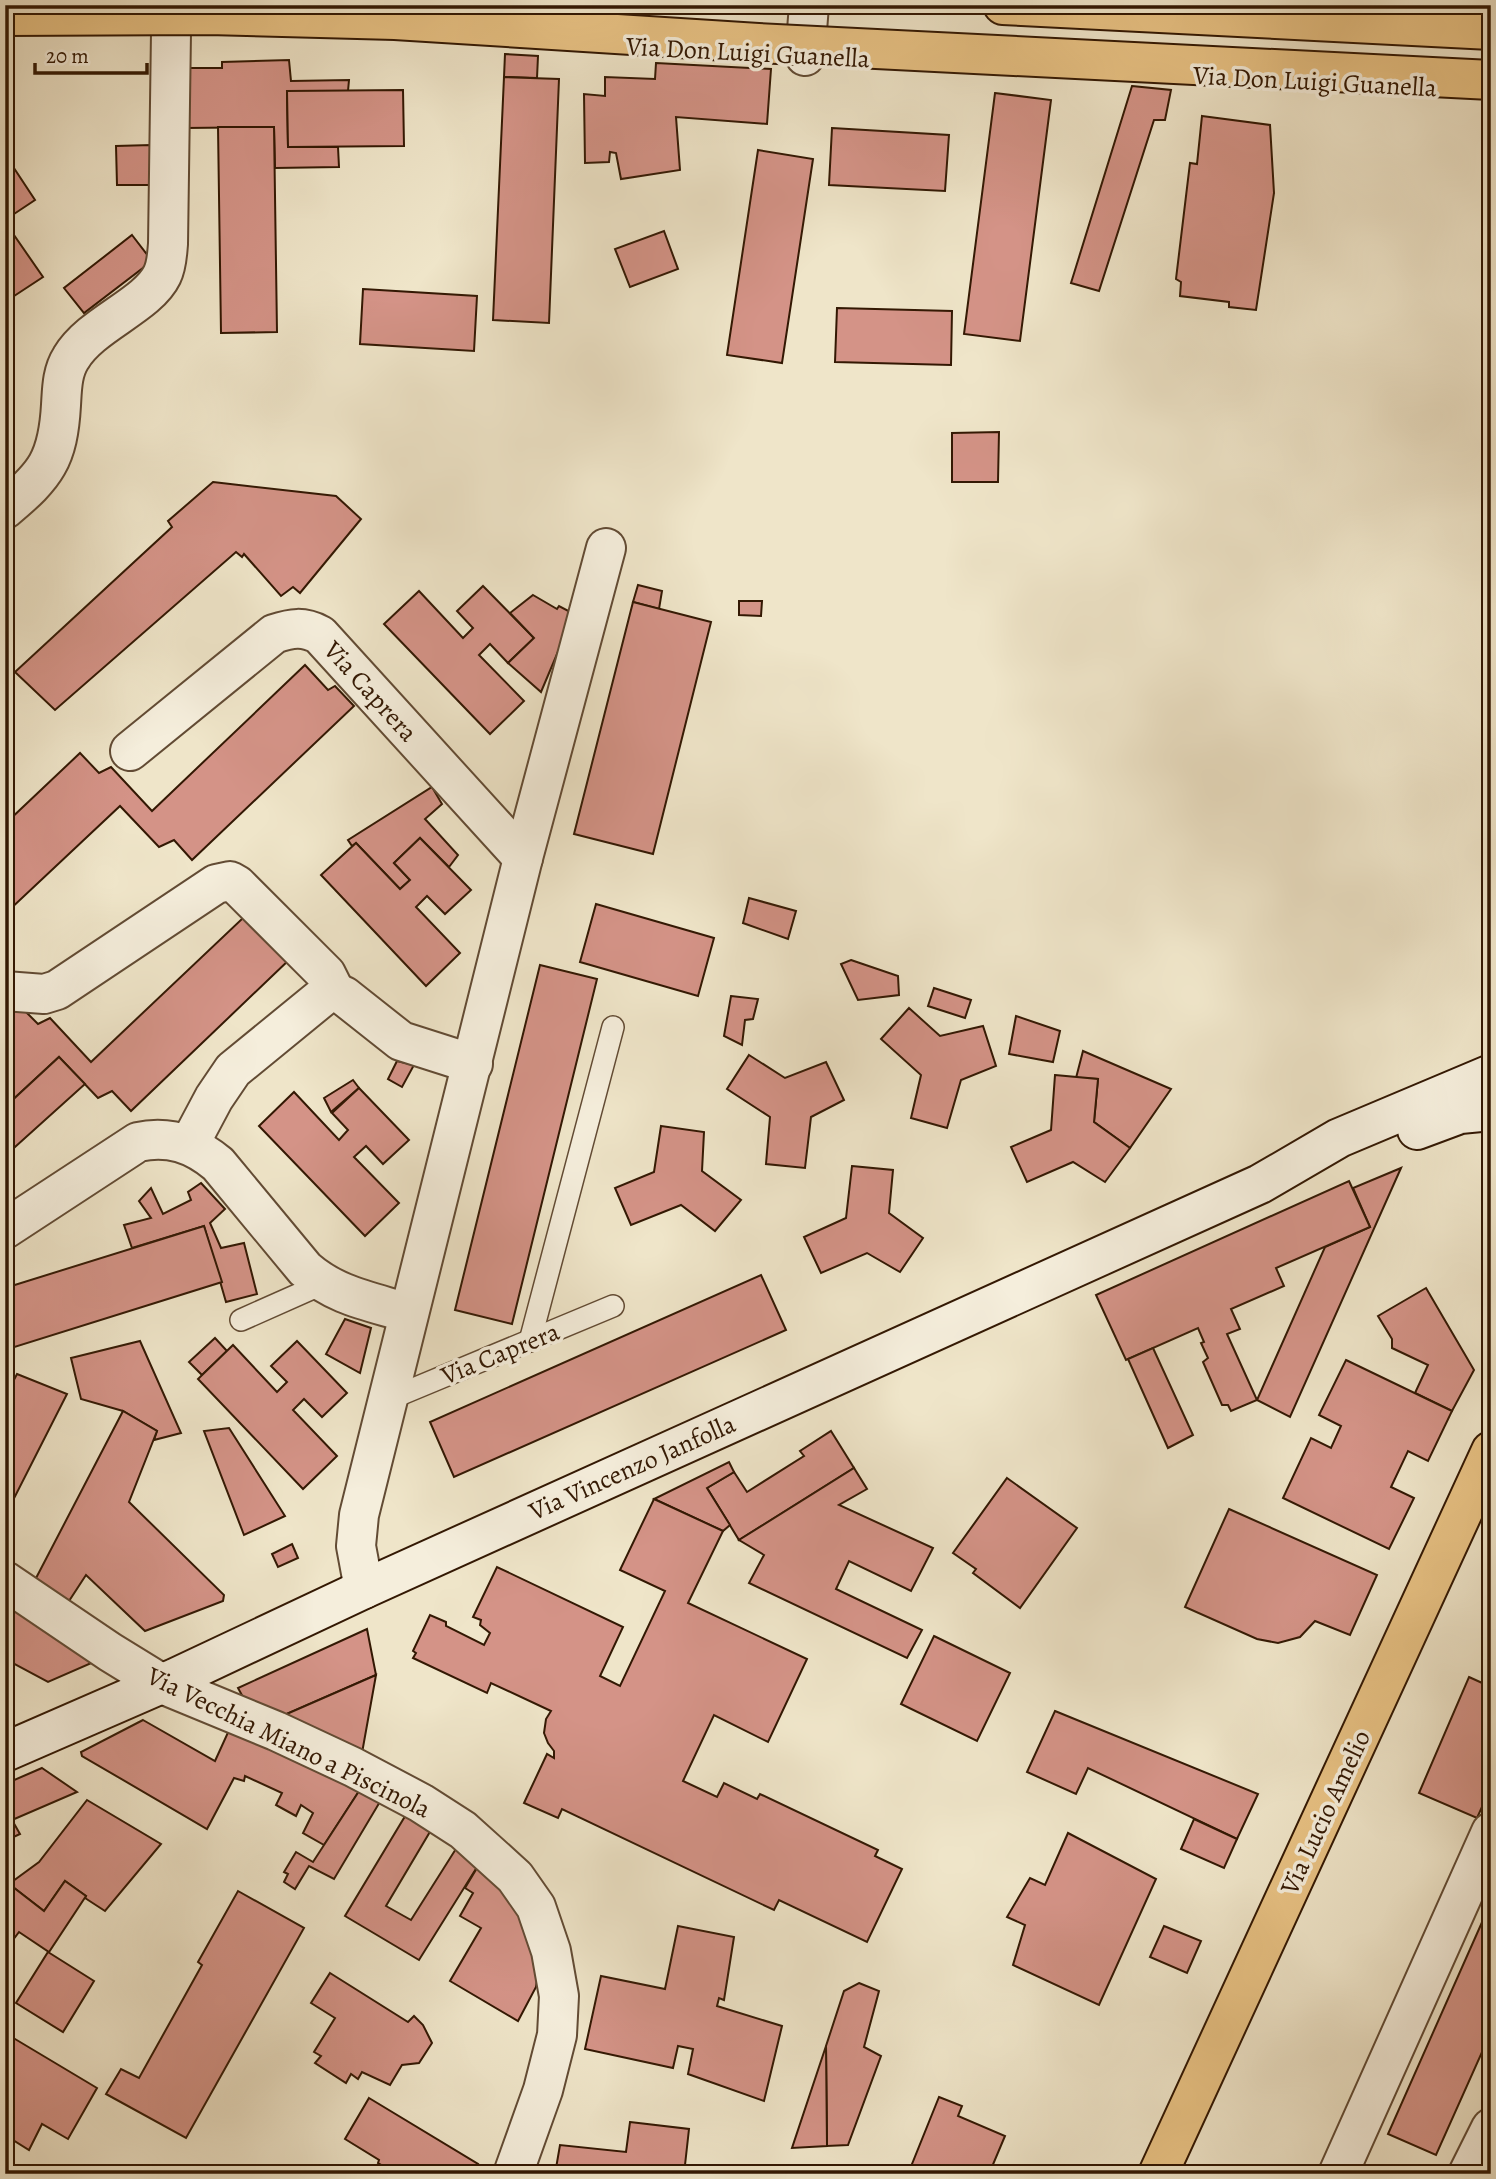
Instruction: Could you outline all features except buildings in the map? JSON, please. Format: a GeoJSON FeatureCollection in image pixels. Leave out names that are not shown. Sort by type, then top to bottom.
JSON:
{"type":"FeatureCollection","features":[{"type":"Feature","properties":{"kind":"main road"},"geometry":{"type":"LineString","coordinates":[[1003,5],[1491,30]]}},
{"type":"Feature","properties":{"kind":"main road"},"geometry":{"type":"LineString","coordinates":[[5,16],[209,15],[396,20],[758,43],[1491,80]]}},
{"type":"Feature","properties":{"kind":"main road","name":"Via Lucio Amelio"},"geometry":{"type":"LineString","coordinates":[[1158,2174],[1491,1451]]}},
{"type":"Feature","properties":{"kind":"street"},"geometry":{"type":"LineString","coordinates":[[806,56],[809,5]]}},
{"type":"Feature","properties":{"kind":"street"},"geometry":{"type":"LineString","coordinates":[[1203,5],[1491,21]]}},
{"type":"Feature","properties":{"kind":"street","name":"Via Don Luigi Guanella"},"geometry":{"type":"LineString","coordinates":[[5,34],[275,31],[454,21],[806,56],[1491,90]]}},
{"type":"Feature","properties":{"kind":"street"},"geometry":{"type":"LineString","coordinates":[[5,509],[26,492],[46,470],[57,446],[63,379],[71,358],[89,336],[152,290],[162,277],[168,244],[172,32]]}},
{"type":"Feature","properties":{"kind":"street","name":"Via Caprera"},"geometry":{"type":"LineString","coordinates":[[364,1589],[356,1546],[359,1515],[523,858],[606,548]]}},
{"type":"Feature","properties":{"kind":"street","name":"Via Caprera"},"geometry":{"type":"LineString","coordinates":[[130,751],[274,634],[291,628],[307,629],[320,635],[523,858]]}},
{"type":"Feature","properties":{"kind":"street"},"geometry":{"type":"LineString","coordinates":[[5,991],[44,994],[57,990],[216,884],[230,881],[326,974],[335,992],[344,996],[401,1041],[473,1064]]}},
{"type":"Feature","properties":{"kind":"street"},"geometry":{"type":"LineString","coordinates":[[190,1145],[214,1098],[233,1070],[319,998],[335,992]]}},
{"type":"Feature","properties":{"kind":"street","name":"Via Vincenzo Janfolla"},"geometry":{"type":"LineString","coordinates":[[5,1752],[162,1684],[364,1589],[1259,1184],[1339,1138],[1491,1074]]}},
{"type":"Feature","properties":{"kind":"street","name":"Via Vincenzo Janfolla"},"geometry":{"type":"LineString","coordinates":[[1259,1184],[1343,1160],[1460,1114],[1491,1111]]}},
{"type":"Feature","properties":{"kind":"street"},"geometry":{"type":"LineString","coordinates":[[1427,1126],[1464,1127],[1491,1134]]}},
{"type":"Feature","properties":{"kind":"street"},"geometry":{"type":"LineString","coordinates":[[5,1229],[138,1142],[154,1138],[174,1140],[205,1153],[218,1164],[305,1269],[322,1284],[343,1294],[408,1312]]}},
{"type":"Feature","properties":{"kind":"street","name":"Via Vecchia Miano a Piscinola"},"geometry":{"type":"LineString","coordinates":[[5,1581],[110,1653],[162,1684],[287,1736],[421,1803],[463,1830],[515,1878],[536,1907],[551,1951],[559,1996],[557,2035],[513,2174]]}},
{"type":"Feature","properties":{"kind":"street"},"geometry":{"type":"LineString","coordinates":[[1338,2174],[1491,1832]]}},
{"type":"Feature","properties":{"kind":"street"},"geometry":{"type":"LineString","coordinates":[[1468,2174],[1491,2128]]}},
{"type":"Feature","properties":{"kind":"lane"},"geometry":{"type":"LineString","coordinates":[[530,1341],[613,1027]]}},
{"type":"Feature","properties":{"kind":"lane"},"geometry":{"type":"LineString","coordinates":[[241,1320],[322,1284]]}},
{"type":"Feature","properties":{"kind":"lane","name":"Via Caprera"},"geometry":{"type":"LineString","coordinates":[[387,1400],[613,1307]]}}]}
